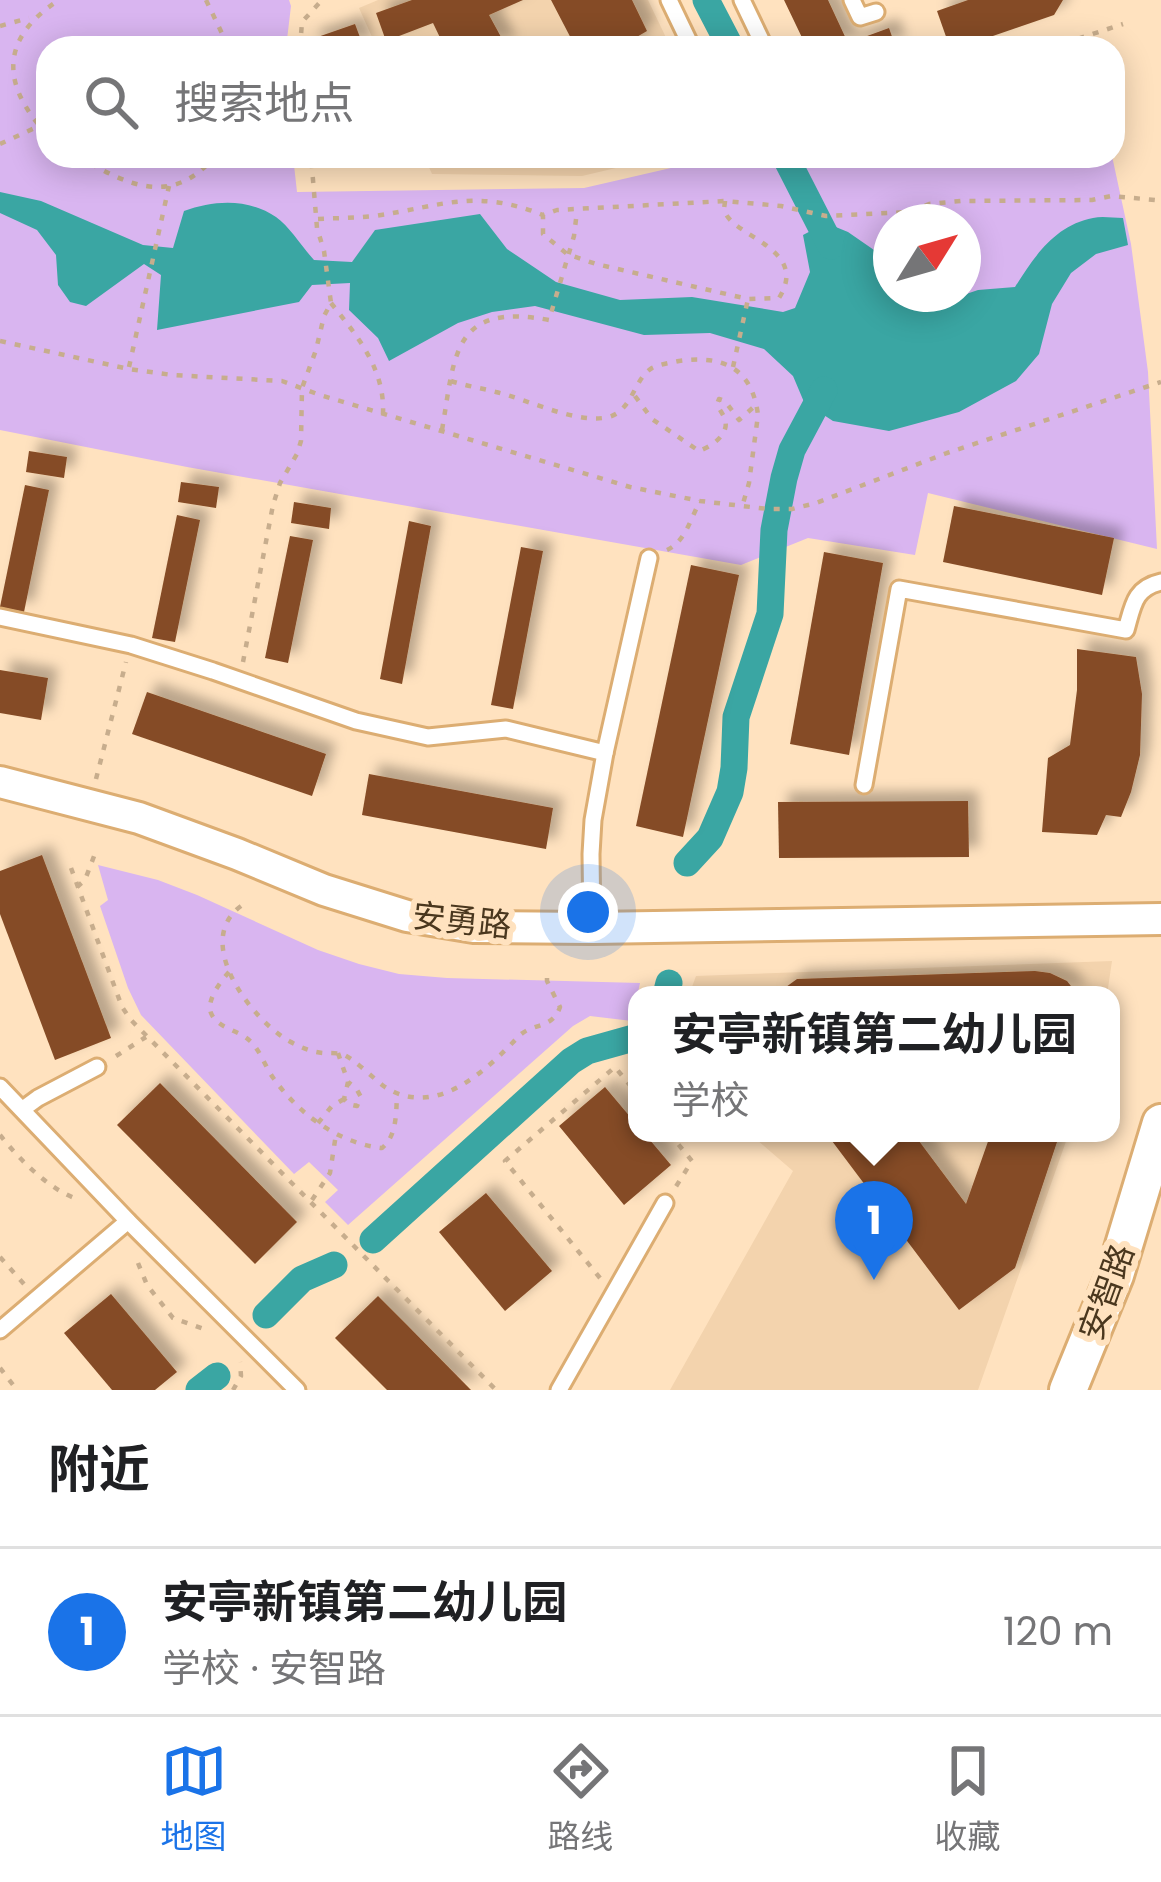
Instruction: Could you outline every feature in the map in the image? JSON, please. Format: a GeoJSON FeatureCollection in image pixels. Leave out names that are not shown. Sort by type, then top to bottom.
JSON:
{"type":"FeatureCollection","features":[{"type":"Feature","properties":{"kind":"street","name":"安勇路"},"geometry":{"type":"LineString","coordinates":[[0,782],[140,818],[324,890],[407,916],[474,926],[1161,919]]}},
{"type":"Feature","properties":{"kind":"street","name":"安智路"},"geometry":{"type":"LineString","coordinates":[[1068,1390],[1115,1275],[1161,1123]]}},
{"type":"Feature","properties":{"kind":"lane"},"geometry":{"type":"LineString","coordinates":[[669,0],[686,36]]}},
{"type":"Feature","properties":{"kind":"lane"},"geometry":{"type":"LineString","coordinates":[[742,0],[759,36]]}},
{"type":"Feature","properties":{"kind":"lane"},"geometry":{"type":"LineString","coordinates":[[852,0],[860,17],[876,12]]}},
{"type":"Feature","properties":{"kind":"lane"},"geometry":{"type":"LineString","coordinates":[[592,928],[593,820],[649,559]]}},
{"type":"Feature","properties":{"kind":"lane"},"geometry":{"type":"LineString","coordinates":[[864,785],[899,589],[1126,630],[1135,600],[1144,588],[1161,582]]}},
{"type":"Feature","properties":{"kind":"lane"},"geometry":{"type":"LineString","coordinates":[[0,616],[131,645],[356,721],[428,737],[506,728],[605,753]]}},
{"type":"Feature","properties":{"kind":"lane"},"geometry":{"type":"LineString","coordinates":[[23,1109],[97,1067]]}},
{"type":"Feature","properties":{"kind":"lane"},"geometry":{"type":"LineString","coordinates":[[0,1087],[297,1390]]}},
{"type":"Feature","properties":{"kind":"lane"},"geometry":{"type":"LineString","coordinates":[[559,1390],[665,1203]]}},
{"type":"Feature","properties":{"kind":"lane"},"geometry":{"type":"LineString","coordinates":[[0,1330],[128,1221]]}},
{"type":"Feature","properties":{"kind":"path"},"geometry":{"type":"LineString","coordinates":[[0,26],[29,18],[59,0]]}},
{"type":"Feature","properties":{"kind":"path"},"geometry":{"type":"LineString","coordinates":[[206,0],[223,36]]}},
{"type":"Feature","properties":{"kind":"path"},"geometry":{"type":"LineString","coordinates":[[301,36],[302,22],[322,0]]}},
{"type":"Feature","properties":{"kind":"path"},"geometry":{"type":"LineString","coordinates":[[29,18],[19,31],[7,74],[13,94],[36,123]]}},
{"type":"Feature","properties":{"kind":"path"},"geometry":{"type":"LineString","coordinates":[[1086,36],[1123,24]]}},
{"type":"Feature","properties":{"kind":"path"},"geometry":{"type":"LineString","coordinates":[[0,144],[36,127]]}},
{"type":"Feature","properties":{"kind":"path"},"geometry":{"type":"LineString","coordinates":[[99,168],[127,184],[169,186],[205,168]]}},
{"type":"Feature","properties":{"kind":"path"},"geometry":{"type":"LineString","coordinates":[[312,168],[316,220],[332,303],[364,346],[377,374],[384,391],[382,414]]}},
{"type":"Feature","properties":{"kind":"path"},"geometry":{"type":"LineString","coordinates":[[129,369],[169,186]]}},
{"type":"Feature","properties":{"kind":"path"},"geometry":{"type":"LineString","coordinates":[[543,215],[548,211],[725,202],[826,215],[910,212],[928,204],[961,201],[1111,196],[1155,200]]}},
{"type":"Feature","properties":{"kind":"path"},"geometry":{"type":"LineString","coordinates":[[316,220],[488,200],[543,215]]}},
{"type":"Feature","properties":{"kind":"path"},"geometry":{"type":"LineString","coordinates":[[543,215],[543,234],[567,254],[748,301],[779,298],[787,280],[784,266],[763,242],[728,217],[725,202]]}},
{"type":"Feature","properties":{"kind":"path"},"geometry":{"type":"LineString","coordinates":[[442,431],[460,344],[488,320],[524,315],[549,320],[577,211]]}},
{"type":"Feature","properties":{"kind":"path"},"geometry":{"type":"LineString","coordinates":[[733,367],[748,301]]}},
{"type":"Feature","properties":{"kind":"path"},"geometry":{"type":"LineString","coordinates":[[239,681],[273,505],[301,441],[302,388],[332,303]]}},
{"type":"Feature","properties":{"kind":"path"},"geometry":{"type":"LineString","coordinates":[[0,341],[129,369],[282,381],[630,487],[768,509],[816,503],[947,453],[1161,382]]}},
{"type":"Feature","properties":{"kind":"path"},"geometry":{"type":"LineString","coordinates":[[742,507],[758,415],[757,404],[746,378],[720,361],[702,359],[661,365],[645,374],[636,388],[644,412],[699,451],[711,447],[724,430],[719,399],[740,420],[757,404]]}},
{"type":"Feature","properties":{"kind":"path"},"geometry":{"type":"LineString","coordinates":[[451,381],[600,419],[609,418],[635,396]]}},
{"type":"Feature","properties":{"kind":"path"},"geometry":{"type":"LineString","coordinates":[[649,559],[674,547],[700,501]]}},
{"type":"Feature","properties":{"kind":"path"},"geometry":{"type":"LineString","coordinates":[[89,804],[131,645]]}},
{"type":"Feature","properties":{"kind":"path"},"geometry":{"type":"LineString","coordinates":[[77,886],[86,880],[96,851]]}},
{"type":"Feature","properties":{"kind":"path"},"geometry":{"type":"LineString","coordinates":[[71,868],[122,1007],[146,1037],[496,1390]]}},
{"type":"Feature","properties":{"kind":"path"},"geometry":{"type":"LineString","coordinates":[[241,906],[233,911],[223,944],[229,972],[258,1017],[304,1048],[352,1060],[397,1095],[447,1094],[482,1070],[526,1029],[552,1021],[560,1007],[547,981],[547,970]]}},
{"type":"Feature","properties":{"kind":"path"},"geometry":{"type":"LineString","coordinates":[[229,972],[210,1002],[211,1014],[252,1043],[279,1086],[318,1123],[375,1147],[386,1145],[393,1132],[397,1095]]}},
{"type":"Feature","properties":{"kind":"path"},"geometry":{"type":"LineString","coordinates":[[97,1067],[146,1037]]}},
{"type":"Feature","properties":{"kind":"path"},"geometry":{"type":"LineString","coordinates":[[318,1123],[344,1099],[348,1082],[338,1053]]}},
{"type":"Feature","properties":{"kind":"path"},"geometry":{"type":"LineString","coordinates":[[614,1294],[506,1161],[615,1067],[628,1083]]}},
{"type":"Feature","properties":{"kind":"path"},"geometry":{"type":"LineString","coordinates":[[344,1099],[357,1106],[361,1097],[348,1082]]}},
{"type":"Feature","properties":{"kind":"path"},"geometry":{"type":"LineString","coordinates":[[311,1201],[330,1173],[336,1134]]}},
{"type":"Feature","properties":{"kind":"path"},"geometry":{"type":"LineString","coordinates":[[0,1135],[72,1198],[84,1201],[102,1193]]}},
{"type":"Feature","properties":{"kind":"path"},"geometry":{"type":"LineString","coordinates":[[665,1203],[692,1161],[676,1142]]}},
{"type":"Feature","properties":{"kind":"path"},"geometry":{"type":"LineString","coordinates":[[128,1221],[147,1286],[173,1318],[216,1336]]}},
{"type":"Feature","properties":{"kind":"path"},"geometry":{"type":"LineString","coordinates":[[0,1257],[36,1299]]}},
{"type":"Feature","properties":{"kind":"path"},"geometry":{"type":"LineString","coordinates":[[233,1390],[241,1376],[237,1355]]}},
{"type":"Feature","properties":{"kind":"path"},"geometry":{"type":"LineString","coordinates":[[0,1368],[17,1390]]}},
{"type":"Feature","properties":{"kind":"shaded area"},"geometry":{"type":"Polygon","coordinates":[[[0,0],[289,0],[291,6],[287,36],[36,36],[36,168],[294,168],[297,192],[584,188],[671,168],[1115,168],[1131,244],[1148,372],[1157,549],[928,493],[915,555],[808,538],[741,565],[0,430],[0,0]]]}},
{"type":"Feature","properties":{"kind":"shaded area"},"geometry":{"type":"Polygon","coordinates":[[[378,0],[648,0],[665,36],[372,36],[359,8],[378,0]]]}},
{"type":"Feature","properties":{"kind":"shaded area"},"geometry":{"type":"Polygon","coordinates":[[[429,168],[616,168],[582,176],[432,174],[429,168]]]}},
{"type":"Feature","properties":{"kind":"shaded area"},"geometry":{"type":"Polygon","coordinates":[[[98,865],[158,880],[318,950],[399,974],[640,983],[628,986],[628,1021],[590,1016],[573,1026],[348,1225],[325,1202],[338,1190],[309,1162],[294,1174],[141,1015],[100,906],[108,900],[98,865]]]}},
{"type":"Feature","properties":{"kind":"shaded area"},"geometry":{"type":"Polygon","coordinates":[[[1112,961],[1108,986],[692,986],[696,976],[1112,961]]]}},
{"type":"Feature","properties":{"kind":"shaded area"},"geometry":{"type":"Polygon","coordinates":[[[759,1142],[1066,1142],[978,1390],[670,1390],[793,1171],[759,1142]]]}},
{"type":"Feature","properties":{"kind":"water"},"geometry":{"type":"Polygon","coordinates":[[[0,192],[41,201],[143,245],[173,248],[184,211],[219,203],[242,204],[276,217],[314,260],[352,262],[375,230],[480,214],[507,249],[556,282],[620,300],[692,297],[783,312],[795,308],[810,272],[803,235],[826,223],[873,249],[873,312],[981,312],[981,290],[1015,287],[1047,244],[1067,228],[1096,217],[1123,218],[1128,245],[1096,254],[1071,273],[1052,304],[1039,354],[1016,381],[959,412],[889,431],[833,421],[804,402],[793,376],[764,349],[710,333],[644,335],[535,306],[458,323],[389,361],[378,338],[349,310],[350,283],[312,285],[299,302],[157,330],[161,275],[144,264],[86,306],[70,302],[58,285],[56,255],[37,230],[0,213],[0,192]]]}},
{"type":"Feature","properties":{"kind":"building"},"geometry":{"type":"Polygon","coordinates":[[[412,0],[523,0],[489,15],[500,36],[439,36],[433,23],[399,36],[384,36],[376,13],[412,0]]]}},
{"type":"Feature","properties":{"kind":"building"},"geometry":{"type":"Polygon","coordinates":[[[551,0],[632,0],[647,31],[638,36],[570,36],[551,0]]]}},
{"type":"Feature","properties":{"kind":"building"},"geometry":{"type":"Polygon","coordinates":[[[784,0],[828,0],[845,36],[801,36],[784,0]]]}},
{"type":"Feature","properties":{"kind":"building"},"geometry":{"type":"Polygon","coordinates":[[[968,0],[1063,0],[1054,15],[993,36],[946,36],[937,11],[968,0]]]}},
{"type":"Feature","properties":{"kind":"building"},"geometry":{"type":"Polygon","coordinates":[[[355,24],[360,36],[320,36],[355,24]]]}},
{"type":"Feature","properties":{"kind":"building"},"geometry":{"type":"Polygon","coordinates":[[[889,28],[892,36],[867,36],[889,28]]]}},
{"type":"Feature","properties":{"kind":"building"},"geometry":{"type":"Polygon","coordinates":[[[29,451],[67,457],[64,478],[26,472],[29,451]]]}},
{"type":"Feature","properties":{"kind":"building"},"geometry":{"type":"Polygon","coordinates":[[[181,482],[219,487],[216,508],[178,502],[181,482]]]}},
{"type":"Feature","properties":{"kind":"building"},"geometry":{"type":"Polygon","coordinates":[[[25,485],[49,490],[24,612],[0,607],[25,485]]]}},
{"type":"Feature","properties":{"kind":"building"},"geometry":{"type":"Polygon","coordinates":[[[294,502],[331,508],[329,529],[291,523],[294,502]]]}},
{"type":"Feature","properties":{"kind":"building"},"geometry":{"type":"Polygon","coordinates":[[[954,506],[1114,538],[1102,595],[943,562],[954,506]]]}},
{"type":"Feature","properties":{"kind":"building"},"geometry":{"type":"Polygon","coordinates":[[[177,515],[200,520],[175,642],[152,638],[177,515]]]}},
{"type":"Feature","properties":{"kind":"building"},"geometry":{"type":"Polygon","coordinates":[[[409,521],[431,526],[402,684],[380,679],[409,521]]]}},
{"type":"Feature","properties":{"kind":"building"},"geometry":{"type":"Polygon","coordinates":[[[290,536],[313,540],[288,663],[265,658],[290,536]]]}},
{"type":"Feature","properties":{"kind":"building"},"geometry":{"type":"Polygon","coordinates":[[[521,547],[543,551],[513,709],[491,705],[521,547]]]}},
{"type":"Feature","properties":{"kind":"building"},"geometry":{"type":"Polygon","coordinates":[[[824,552],[883,563],[849,755],[790,744],[824,552]]]}},
{"type":"Feature","properties":{"kind":"building"},"geometry":{"type":"Polygon","coordinates":[[[691,565],[739,575],[683,837],[636,826],[691,565]]]}},
{"type":"Feature","properties":{"kind":"building"},"geometry":{"type":"Polygon","coordinates":[[[1077,649],[1136,657],[1142,694],[1140,755],[1131,792],[1121,817],[1106,815],[1097,835],[1042,832],[1048,758],[1070,745],[1077,649]]]}},
{"type":"Feature","properties":{"kind":"building"},"geometry":{"type":"Polygon","coordinates":[[[0,670],[48,678],[41,720],[0,713],[0,670]]]}},
{"type":"Feature","properties":{"kind":"building"},"geometry":{"type":"Polygon","coordinates":[[[147,692],[326,754],[312,796],[132,734],[147,692]]]}},
{"type":"Feature","properties":{"kind":"building"},"geometry":{"type":"Polygon","coordinates":[[[369,774],[553,808],[546,849],[362,815],[369,774]]]}},
{"type":"Feature","properties":{"kind":"building"},"geometry":{"type":"Polygon","coordinates":[[[968,801],[969,857],[779,858],[778,802],[968,801]]]}},
{"type":"Feature","properties":{"kind":"building"},"geometry":{"type":"Polygon","coordinates":[[[42,855],[111,1038],[55,1060],[0,914],[0,871],[42,855]]]}},
{"type":"Feature","properties":{"kind":"building"},"geometry":{"type":"Polygon","coordinates":[[[1035,971],[1050,973],[1071,986],[787,986],[797,979],[1035,971]]]}},
{"type":"Feature","properties":{"kind":"building"},"geometry":{"type":"Polygon","coordinates":[[[160,1083],[297,1222],[255,1264],[117,1125],[160,1083]]]}},
{"type":"Feature","properties":{"kind":"building"},"geometry":{"type":"Polygon","coordinates":[[[605,1087],[628,1114],[628,1142],[652,1142],[671,1165],[624,1205],[559,1126],[605,1087]]]}},
{"type":"Feature","properties":{"kind":"building"},"geometry":{"type":"Polygon","coordinates":[[[833,1142],[920,1142],[966,1204],[988,1142],[1057,1142],[1015,1268],[959,1310],[833,1142]]]}},
{"type":"Feature","properties":{"kind":"building"},"geometry":{"type":"Polygon","coordinates":[[[486,1193],[552,1271],[505,1311],[439,1232],[486,1193]]]}},
{"type":"Feature","properties":{"kind":"building"},"geometry":{"type":"Polygon","coordinates":[[[111,1294],[177,1372],[155,1390],[112,1390],[64,1333],[111,1294]]]}},
{"type":"Feature","properties":{"kind":"building"},"geometry":{"type":"Polygon","coordinates":[[[378,1296],[471,1390],[387,1390],[335,1338],[378,1296]]]}},
{"type":"Feature","properties":{"kind":"waterway"},"geometry":{"type":"LineString","coordinates":[[706,0],[725,36]]}},
{"type":"Feature","properties":{"kind":"waterway"},"geometry":{"type":"LineString","coordinates":[[791,168],[831,246]]}},
{"type":"Feature","properties":{"kind":"waterway"},"geometry":{"type":"LineString","coordinates":[[687,863],[710,838],[730,792],[736,717],[770,614],[774,530],[784,478],[792,450],[824,390]]}},
{"type":"Feature","properties":{"kind":"waterway"},"geometry":{"type":"LineString","coordinates":[[373,1240],[571,1061],[587,1051],[628,1040]]}},
{"type":"Feature","properties":{"kind":"waterway"},"geometry":{"type":"LineString","coordinates":[[266,1315],[302,1279],[334,1265]]}},
{"type":"Feature","properties":{"kind":"waterway"},"geometry":{"type":"LineString","coordinates":[[199,1390],[217,1376]]}},
{"type":"Feature","properties":{"kind":"place","name":"安亭新镇第二幼儿园"},"geometry":{"type":"Point","coordinates":[874,1280]}}]}
